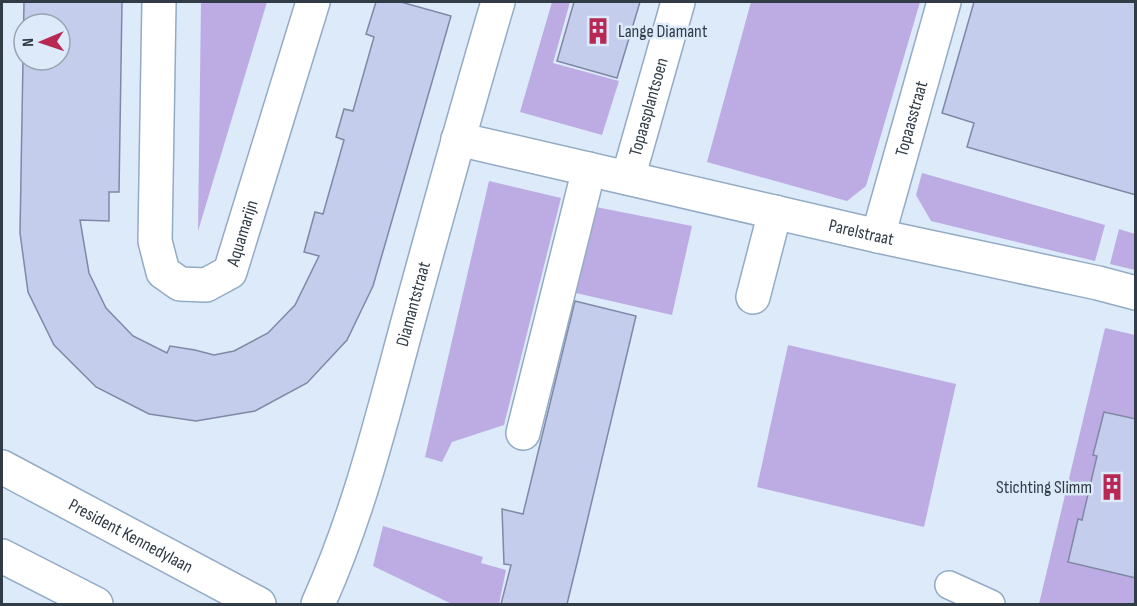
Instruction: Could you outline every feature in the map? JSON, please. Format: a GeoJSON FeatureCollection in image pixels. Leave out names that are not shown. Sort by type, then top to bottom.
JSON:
{"type":"FeatureCollection","features":[{"type":"Feature","properties":{"kind":"street","name":"Aquamarijn"},"geometry":{"type":"LineString","coordinates":[[159,2],[155,242],[164,272],[180,284],[206,285],[230,272],[313,2]]}},
{"type":"Feature","properties":{"kind":"street","name":"Diamantstraat"},"geometry":{"type":"LineString","coordinates":[[318,604],[334,570],[366,478],[497,2]]}},
{"type":"Feature","properties":{"kind":"street","name":"Topaasplantsoen"},"geometry":{"type":"LineString","coordinates":[[628,178],[678,2]]}},
{"type":"Feature","properties":{"kind":"street","name":"Topaasstraat"},"geometry":{"type":"LineString","coordinates":[[878,236],[944,2]]}},
{"type":"Feature","properties":{"kind":"street","name":"Parelstraat"},"geometry":{"type":"LineString","coordinates":[[458,139],[1136,293]]}},
{"type":"Feature","properties":{"kind":"street"},"geometry":{"type":"LineString","coordinates":[[523,433],[589,170]]}},
{"type":"Feature","properties":{"kind":"street"},"geometry":{"type":"LineString","coordinates":[[753,297],[775,212]]}},
{"type":"Feature","properties":{"kind":"street","name":"President Kennedylaan"},"geometry":{"type":"LineString","coordinates":[[2,467],[259,604]]}},
{"type":"Feature","properties":{"kind":"street"},"geometry":{"type":"LineString","coordinates":[[2,556],[96,604]]}},
{"type":"Feature","properties":{"kind":"street"},"geometry":{"type":"LineString","coordinates":[[949,585],[991,604]]}},
{"type":"Feature","properties":{"kind":"shaded area"},"geometry":{"type":"Polygon","coordinates":[[[201,2],[267,2],[198,231],[201,2]]]}},
{"type":"Feature","properties":{"kind":"shaded area"},"geometry":{"type":"Polygon","coordinates":[[[552,2],[570,2],[553,63],[619,81],[602,135],[520,112],[552,2]]]}},
{"type":"Feature","properties":{"kind":"shaded area"},"geometry":{"type":"Polygon","coordinates":[[[751,2],[920,2],[866,186],[847,201],[707,162],[751,2]]]}},
{"type":"Feature","properties":{"kind":"shaded area"},"geometry":{"type":"Polygon","coordinates":[[[922,173],[1105,225],[1095,261],[931,221],[916,195],[922,173]]]}},
{"type":"Feature","properties":{"kind":"shaded area"},"geometry":{"type":"Polygon","coordinates":[[[489,181],[561,198],[504,425],[452,442],[442,462],[425,457],[489,181]]]}},
{"type":"Feature","properties":{"kind":"shaded area"},"geometry":{"type":"Polygon","coordinates":[[[596,207],[692,226],[672,315],[576,293],[596,207]]]}},
{"type":"Feature","properties":{"kind":"shaded area"},"geometry":{"type":"Polygon","coordinates":[[[1119,229],[1135,234],[1135,270],[1110,264],[1119,229]]]}},
{"type":"Feature","properties":{"kind":"shaded area"},"geometry":{"type":"Polygon","coordinates":[[[1105,328],[1135,335],[1135,604],[1039,604],[1105,328]]]}},
{"type":"Feature","properties":{"kind":"shaded area"},"geometry":{"type":"Polygon","coordinates":[[[788,345],[956,384],[924,527],[757,487],[788,345]]]}},
{"type":"Feature","properties":{"kind":"shaded area"},"geometry":{"type":"Polygon","coordinates":[[[383,526],[483,557],[481,563],[506,570],[499,604],[452,604],[373,566],[383,526]]]}},
{"type":"Feature","properties":{"kind":"building"},"geometry":{"type":"Polygon","coordinates":[[[24,2],[122,2],[119,192],[109,192],[109,221],[80,220],[89,273],[106,308],[133,336],[167,353],[170,346],[214,355],[234,351],[268,333],[295,305],[319,256],[304,252],[315,212],[323,214],[344,140],[336,137],[344,109],[353,111],[374,37],[366,34],[376,2],[401,2],[451,16],[373,286],[347,340],[307,383],[255,411],[196,421],[149,414],[96,387],[54,345],[28,292],[20,233],[23,72],[72,72],[72,12],[24,12],[24,2]]]}},
{"type":"Feature","properties":{"kind":"building","name":"Lange Diamant"},"geometry":{"type":"Polygon","coordinates":[[[574,2],[640,2],[617,78],[557,61],[574,2]]]}},
{"type":"Feature","properties":{"kind":"building"},"geometry":{"type":"Polygon","coordinates":[[[974,2],[1136,2],[1136,195],[967,147],[974,123],[942,113],[974,2]]]}},
{"type":"Feature","properties":{"kind":"building"},"geometry":{"type":"Polygon","coordinates":[[[575,301],[636,316],[579,555],[567,604],[501,604],[511,565],[504,564],[502,509],[523,514],[575,301]]]}},
{"type":"Feature","properties":{"kind":"building","name":"Stichting Slimm"},"geometry":{"type":"Polygon","coordinates":[[[1104,412],[1136,419],[1136,578],[1068,562],[1078,519],[1082,520],[1097,456],[1093,455],[1104,412]]]}},
{"type":"Feature","properties":{"kind":"place","name":"Lange Diamant"},"geometry":{"type":"Point","coordinates":[598,31]}},
{"type":"Feature","properties":{"kind":"place","name":"Stichting Slimm"},"geometry":{"type":"Point","coordinates":[1112,487]}}]}
